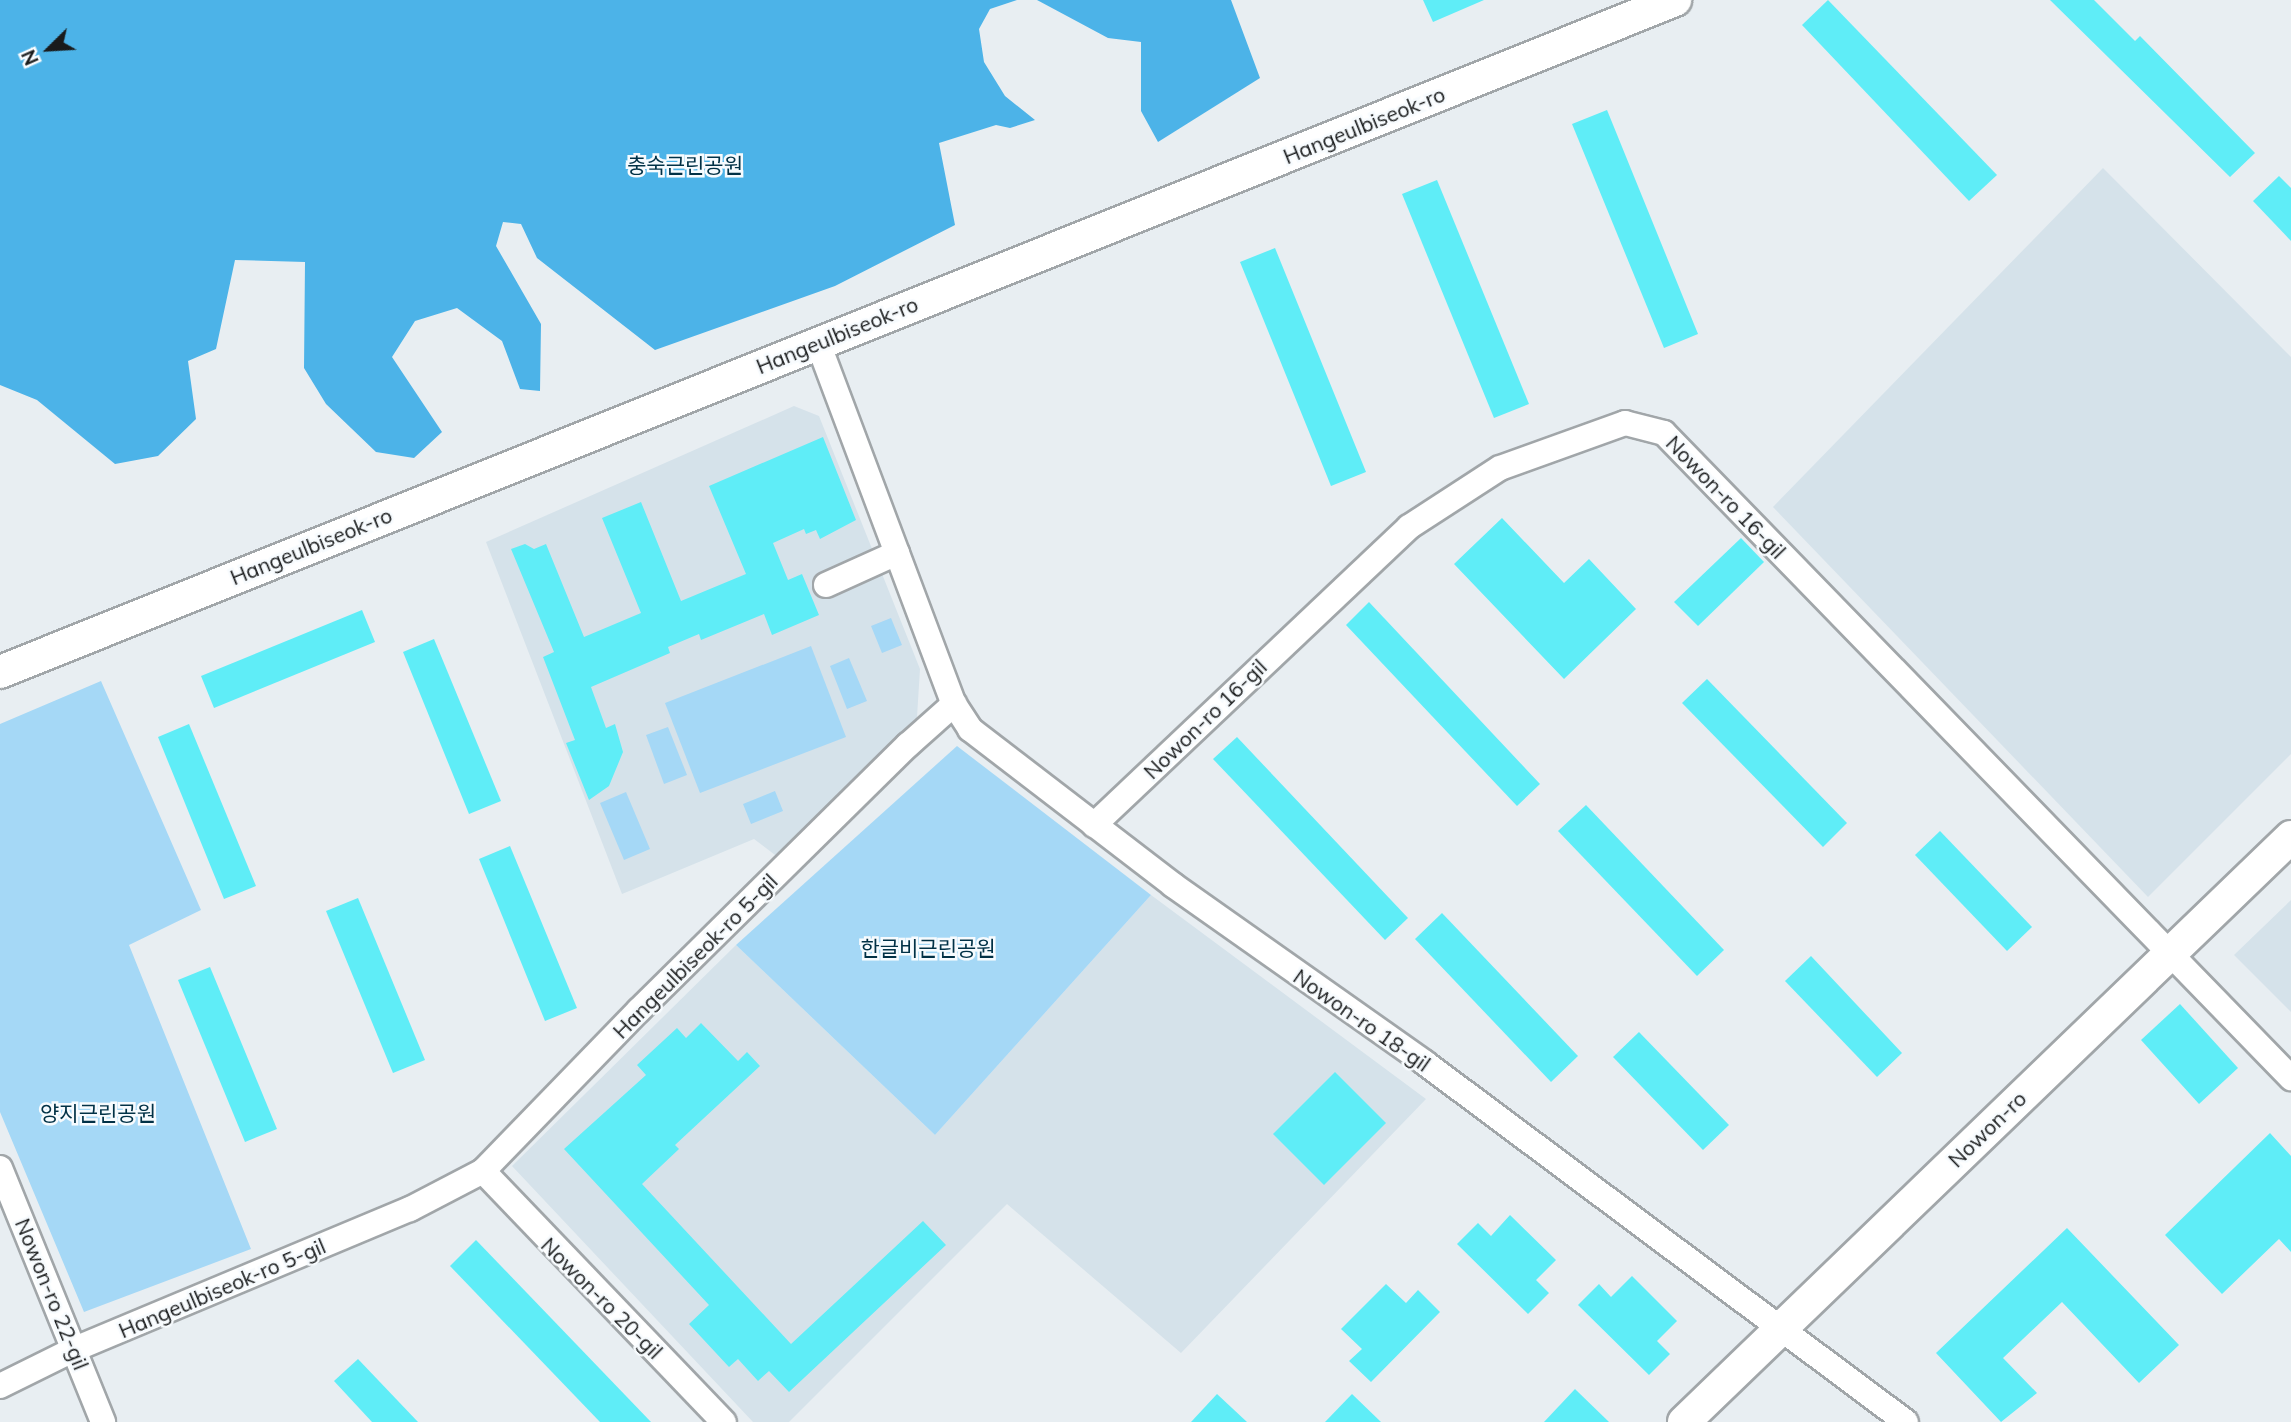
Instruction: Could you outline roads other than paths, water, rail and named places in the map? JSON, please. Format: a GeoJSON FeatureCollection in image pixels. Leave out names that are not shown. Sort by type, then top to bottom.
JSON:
{"type":"FeatureCollection","features":[{"type":"Feature","properties":{"kind":"main road","name":"Hangeulbiseok-ro"},"geometry":{"type":"LineString","coordinates":[[0,672],[1675,0]]}},
{"type":"Feature","properties":{"kind":"main road","name":"Nowon-ro"},"geometry":{"type":"LineString","coordinates":[[1684,1422],[1779,1327],[2291,837]]}},
{"type":"Feature","properties":{"kind":"street"},"geometry":{"type":"LineString","coordinates":[[818,343],[954,704]]}},
{"type":"Feature","properties":{"kind":"street","name":"Nowon-ro 16-gil"},"geometry":{"type":"LineString","coordinates":[[1094,825],[1409,527],[1500,468],[1625,423],[1664,433],[2291,1078]]}},
{"type":"Feature","properties":{"kind":"street"},"geometry":{"type":"LineString","coordinates":[[826,585],[897,553]]}},
{"type":"Feature","properties":{"kind":"street","name":"Nowon-ro 18-gil"},"geometry":{"type":"LineString","coordinates":[[954,704],[970,729],[995,751],[1425,1063],[1906,1422]]}},
{"type":"Feature","properties":{"kind":"street","name":"Hangeulbiseok-ro 5-gil"},"geometry":{"type":"LineString","coordinates":[[0,1386],[75,1349],[410,1209],[483,1171],[648,1001],[908,745],[954,704]]}},
{"type":"Feature","properties":{"kind":"street","name":"Nowon-ro 22-gil"},"geometry":{"type":"LineString","coordinates":[[0,1168],[103,1422]]}},
{"type":"Feature","properties":{"kind":"street","name":"Nowon-ro 20-gil"},"geometry":{"type":"LineString","coordinates":[[483,1171],[724,1422]]}},
{"type":"Feature","properties":{"kind":"park label","name":"충숙근린공원"},"geometry":{"type":"Point","coordinates":[685,165]}},
{"type":"Feature","properties":{"kind":"park label","name":"한글비근린공원"},"geometry":{"type":"Point","coordinates":[928,948]}},
{"type":"Feature","properties":{"kind":"park label","name":"양지근린공원"},"geometry":{"type":"Point","coordinates":[98,1113]}}]}
